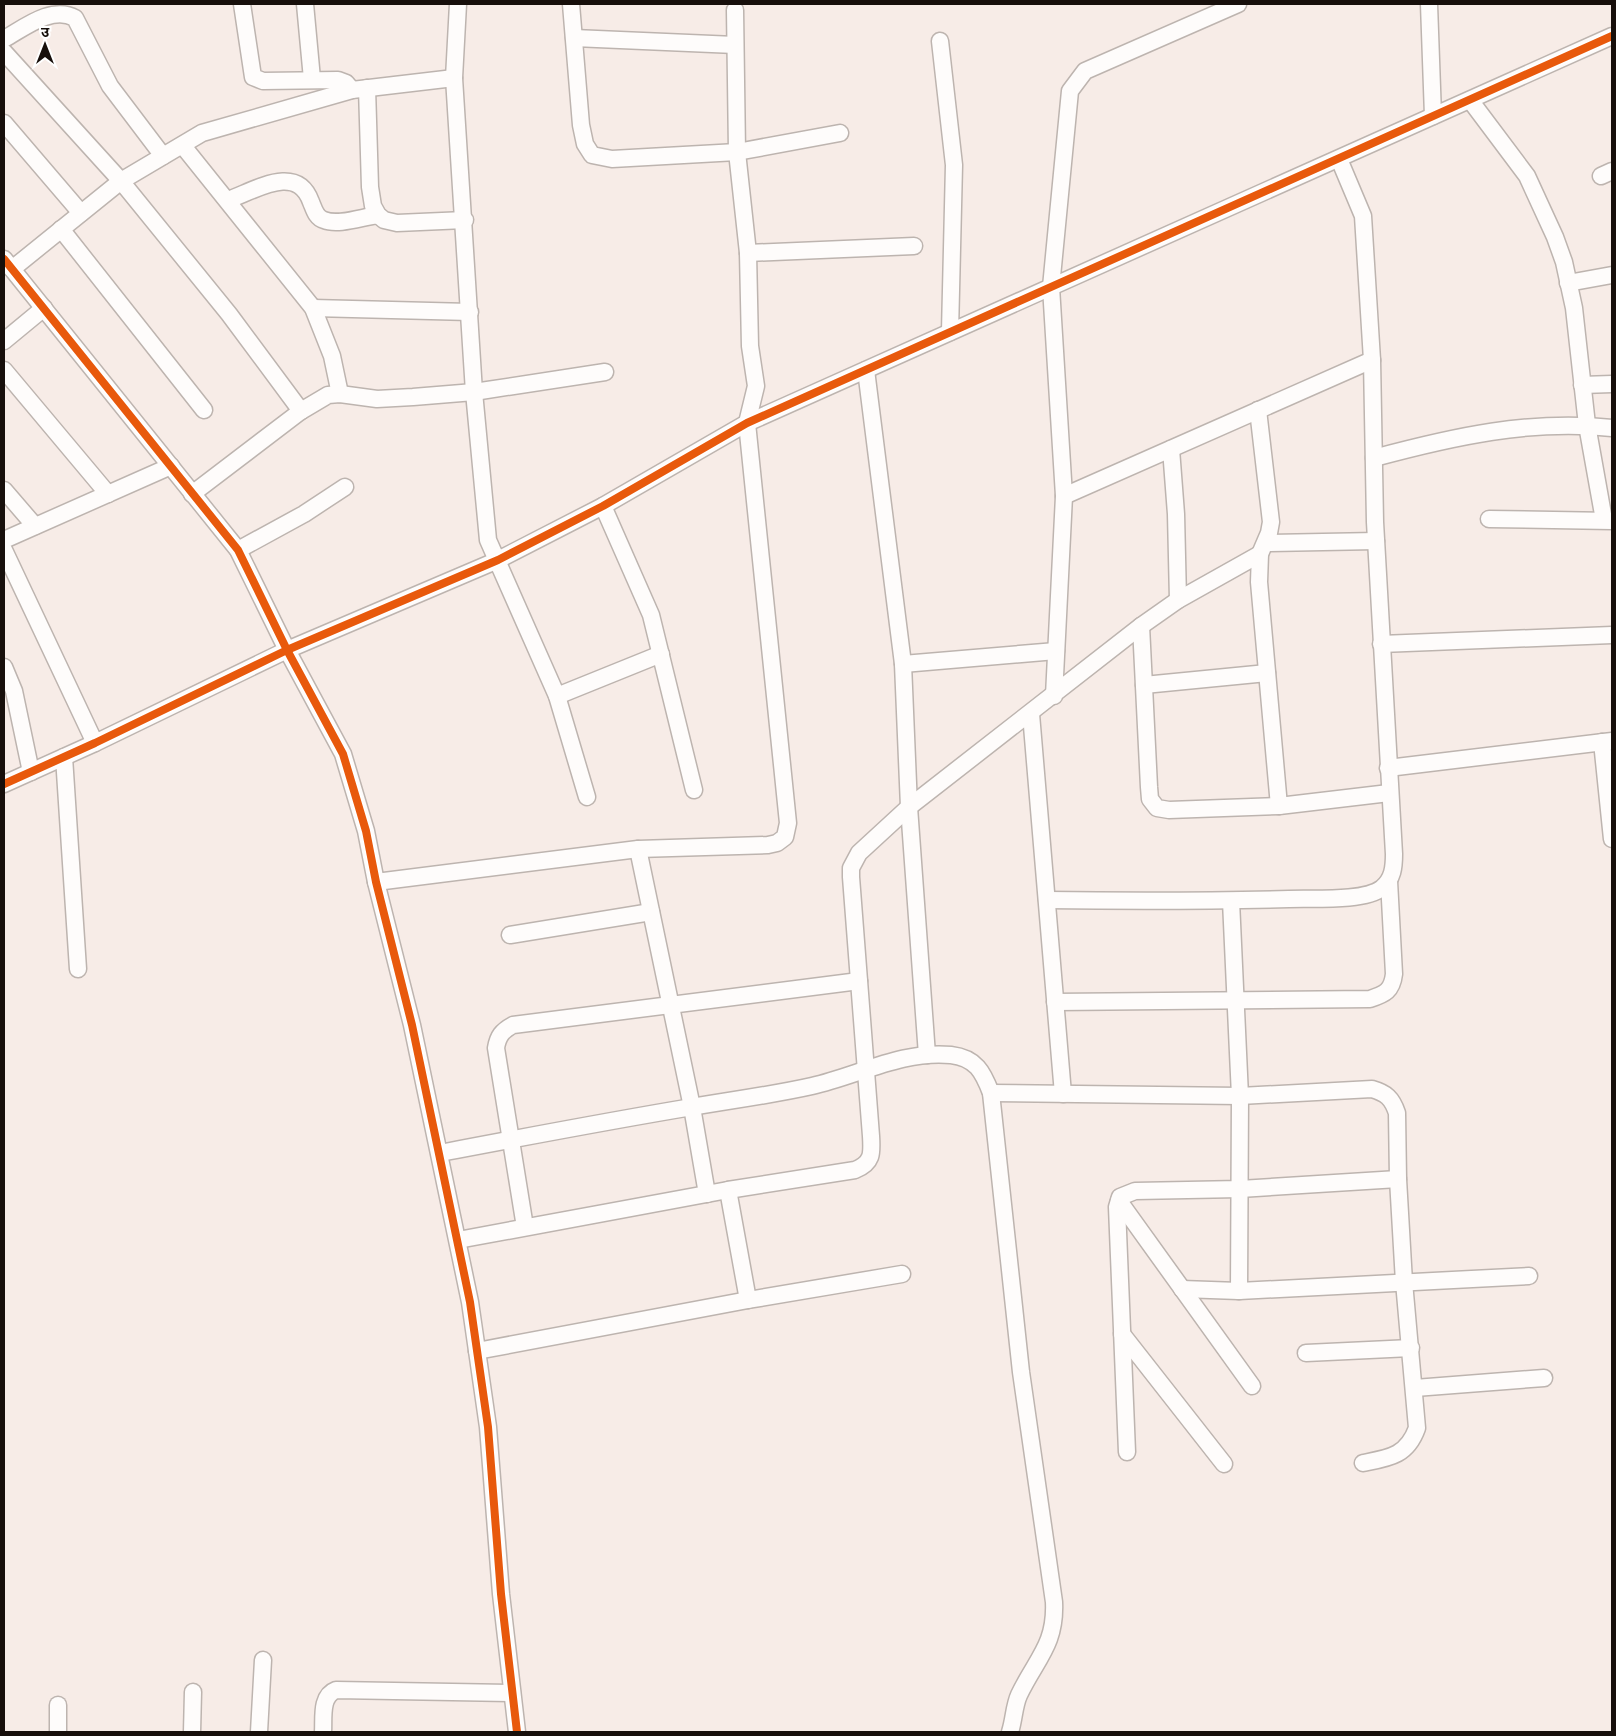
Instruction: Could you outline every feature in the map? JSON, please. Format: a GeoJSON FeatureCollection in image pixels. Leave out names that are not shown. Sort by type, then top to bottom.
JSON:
{"type":"FeatureCollection","features":[{"type":"Feature","properties":{"kind":"street"},"geometry":{"type":"LineString","coordinates":[[242,4],[253,77],[263,82],[312,79],[338,80],[359,89]]}},
{"type":"Feature","properties":{"kind":"street"},"geometry":{"type":"LineString","coordinates":[[305,4],[312,79]]}},
{"type":"Feature","properties":{"kind":"street"},"geometry":{"type":"LineString","coordinates":[[458,4],[454,78],[474,392],[488,540],[557,696],[586,797]]}},
{"type":"Feature","properties":{"kind":"street"},"geometry":{"type":"LineString","coordinates":[[571,4],[585,144],[592,155],[598,158],[737,152],[840,133]]}},
{"type":"Feature","properties":{"kind":"street"},"geometry":{"type":"LineString","coordinates":[[1054,696],[1064,496],[1050,288],[1070,91],[1077,79],[1085,71],[1104,61],[1238,4]]}},
{"type":"Feature","properties":{"kind":"street"},"geometry":{"type":"LineString","coordinates":[[1429,4],[1434,116]]}},
{"type":"Feature","properties":{"kind":"street"},"geometry":{"type":"LineString","coordinates":[[376,882],[638,849],[768,845],[782,841],[787,832],[788,823],[746,423],[756,386],[750,346],[748,254],[737,152],[734,10]]}},
{"type":"Feature","properties":{"kind":"street"},"geometry":{"type":"LineString","coordinates":[[4,39],[42,18],[59,14],[75,18],[110,86],[163,156]]}},
{"type":"Feature","properties":{"kind":"street"},"geometry":{"type":"LineString","coordinates":[[4,784],[95,743],[287,650],[498,560],[603,506],[746,423],[1612,36]]}},
{"type":"Feature","properties":{"kind":"street"},"geometry":{"type":"LineString","coordinates":[[574,38],[735,46]]}},
{"type":"Feature","properties":{"kind":"street"},"geometry":{"type":"LineString","coordinates":[[940,41],[954,165],[950,332]]}},
{"type":"Feature","properties":{"kind":"street"},"geometry":{"type":"LineString","coordinates":[[4,52],[121,181],[229,314],[301,411]]}},
{"type":"Feature","properties":{"kind":"street"},"geometry":{"type":"LineString","coordinates":[[454,78],[359,89],[202,133],[121,181],[61,229],[8,264],[238,550],[287,650],[343,754],[366,831],[376,882],[412,1026],[458,1240],[488,1428],[501,1594],[517,1732]]}},
{"type":"Feature","properties":{"kind":"street"},"geometry":{"type":"LineString","coordinates":[[359,89],[370,187],[373,206],[378,215],[384,220],[396,223],[464,220]]}},
{"type":"Feature","properties":{"kind":"street"},"geometry":{"type":"LineString","coordinates":[[1470,100],[1527,176],[1555,237],[1574,308],[1586,425],[1608,521],[1489,519]]}},
{"type":"Feature","properties":{"kind":"street"},"geometry":{"type":"LineString","coordinates":[[4,123],[81,213]]}},
{"type":"Feature","properties":{"kind":"street"},"geometry":{"type":"LineString","coordinates":[[183,146],[313,308],[332,356],[340,394]]}},
{"type":"Feature","properties":{"kind":"street"},"geometry":{"type":"LineString","coordinates":[[1055,1002],[1370,999],[1386,994],[1392,986],[1394,974],[1389,881],[1393,870],[1394,854],[1376,541],[1372,360],[1362,216],[1339,159]]}},
{"type":"Feature","properties":{"kind":"street"},"geometry":{"type":"LineString","coordinates":[[228,200],[289,180],[303,186],[315,212],[324,221],[332,222],[378,215]]}},
{"type":"Feature","properties":{"kind":"street"},"geometry":{"type":"LineString","coordinates":[[61,229],[204,410]]}},
{"type":"Feature","properties":{"kind":"street"},"geometry":{"type":"LineString","coordinates":[[748,254],[914,246]]}},
{"type":"Feature","properties":{"kind":"street"},"geometry":{"type":"LineString","coordinates":[[1568,283],[1612,275]]}},
{"type":"Feature","properties":{"kind":"street"},"geometry":{"type":"LineString","coordinates":[[4,341],[44,308]]}},
{"type":"Feature","properties":{"kind":"street"},"geometry":{"type":"LineString","coordinates":[[313,308],[470,312]]}},
{"type":"Feature","properties":{"kind":"street"},"geometry":{"type":"LineString","coordinates":[[1064,496],[1372,360]]}},
{"type":"Feature","properties":{"kind":"street"},"geometry":{"type":"LineString","coordinates":[[4,370],[108,494]]}},
{"type":"Feature","properties":{"kind":"street"},"geometry":{"type":"LineString","coordinates":[[866,370],[903,664],[909,807],[927,1055]]}},
{"type":"Feature","properties":{"kind":"street"},"geometry":{"type":"LineString","coordinates":[[192,494],[318,399],[340,394],[377,399],[474,392],[605,372]]}},
{"type":"Feature","properties":{"kind":"street"},"geometry":{"type":"LineString","coordinates":[[1582,385],[1612,384]]}},
{"type":"Feature","properties":{"kind":"street"},"geometry":{"type":"LineString","coordinates":[[1258,410],[1270,522],[1263,548],[1259,582],[1279,806]]}},
{"type":"Feature","properties":{"kind":"street"},"geometry":{"type":"LineString","coordinates":[[1374,458],[1468,434],[1586,425],[1612,428]]}},
{"type":"Feature","properties":{"kind":"street"},"geometry":{"type":"LineString","coordinates":[[1171,450],[1176,514],[1178,600]]}},
{"type":"Feature","properties":{"kind":"street"},"geometry":{"type":"LineString","coordinates":[[4,540],[171,466]]}},
{"type":"Feature","properties":{"kind":"street"},"geometry":{"type":"LineString","coordinates":[[238,550],[304,514],[345,488]]}},
{"type":"Feature","properties":{"kind":"street"},"geometry":{"type":"LineString","coordinates":[[4,490],[35,526]]}},
{"type":"Feature","properties":{"kind":"street"},"geometry":{"type":"LineString","coordinates":[[603,506],[651,615],[694,790]]}},
{"type":"Feature","properties":{"kind":"street"},"geometry":{"type":"LineString","coordinates":[[458,1240],[728,1190],[855,1170],[868,1164],[872,1150],[851,868],[854,860],[866,845],[909,807],[1031,714],[1141,626],[1178,600],[1263,548],[1376,541]]}},
{"type":"Feature","properties":{"kind":"street"},"geometry":{"type":"LineString","coordinates":[[4,550],[95,743]]}},
{"type":"Feature","properties":{"kind":"street"},"geometry":{"type":"LineString","coordinates":[[1141,626],[1150,793],[1156,808],[1169,810],[1279,806],[1389,793]]}},
{"type":"Feature","properties":{"kind":"street"},"geometry":{"type":"LineString","coordinates":[[1381,644],[1612,635]]}},
{"type":"Feature","properties":{"kind":"street"},"geometry":{"type":"LineString","coordinates":[[903,664],[1056,651]]}},
{"type":"Feature","properties":{"kind":"street"},"geometry":{"type":"LineString","coordinates":[[557,696],[661,654]]}},
{"type":"Feature","properties":{"kind":"street"},"geometry":{"type":"LineString","coordinates":[[4,667],[9,693],[31,772]]}},
{"type":"Feature","properties":{"kind":"street"},"geometry":{"type":"LineString","coordinates":[[1144,686],[1267,673]]}},
{"type":"Feature","properties":{"kind":"street"},"geometry":{"type":"LineString","coordinates":[[1031,714],[1063,1094]]}},
{"type":"Feature","properties":{"kind":"street"},"geometry":{"type":"LineString","coordinates":[[1388,768],[1607,742],[1612,835]]}},
{"type":"Feature","properties":{"kind":"street"},"geometry":{"type":"LineString","coordinates":[[64,757],[78,969]]}},
{"type":"Feature","properties":{"kind":"street"},"geometry":{"type":"LineString","coordinates":[[638,849],[692,1107],[707,1194]]}},
{"type":"Feature","properties":{"kind":"street"},"geometry":{"type":"LineString","coordinates":[[1047,900],[1231,900],[1365,895],[1381,889],[1389,881]]}},
{"type":"Feature","properties":{"kind":"street"},"geometry":{"type":"LineString","coordinates":[[1231,900],[1240,1096],[1239,1291]]}},
{"type":"Feature","properties":{"kind":"street"},"geometry":{"type":"LineString","coordinates":[[510,934],[651,912]]}},
{"type":"Feature","properties":{"kind":"street"},"geometry":{"type":"LineString","coordinates":[[525,1228],[496,1048],[498,1037],[504,1029],[513,1025],[859,981]]}},
{"type":"Feature","properties":{"kind":"street"},"geometry":{"type":"LineString","coordinates":[[440,1153],[812,1086],[883,1064],[927,1055],[950,1055],[966,1058],[984,1073],[991,1094],[1021,1372],[1054,1602],[1054,1626],[1050,1641],[1016,1708],[1010,1732]]}},
{"type":"Feature","properties":{"kind":"street"},"geometry":{"type":"LineString","coordinates":[[991,1094],[1240,1096],[1372,1089],[1388,1095],[1394,1103],[1396,1113],[1404,1282],[1415,1388],[1417,1428],[1414,1438],[1405,1450],[1389,1458],[1362,1464]]}},
{"type":"Feature","properties":{"kind":"street"},"geometry":{"type":"LineString","coordinates":[[1127,1452],[1118,1201],[1124,1194],[1135,1191],[1240,1189],[1398,1179]]}},
{"type":"Feature","properties":{"kind":"street"},"geometry":{"type":"LineString","coordinates":[[728,1190],[748,1300]]}},
{"type":"Feature","properties":{"kind":"street"},"geometry":{"type":"LineString","coordinates":[[1118,1201],[1252,1386]]}},
{"type":"Feature","properties":{"kind":"street"},"geometry":{"type":"LineString","coordinates":[[477,1351],[748,1300],[902,1274]]}},
{"type":"Feature","properties":{"kind":"street"},"geometry":{"type":"LineString","coordinates":[[1182,1289],[1239,1291],[1529,1276]]}},
{"type":"Feature","properties":{"kind":"street"},"geometry":{"type":"LineString","coordinates":[[1122,1334],[1224,1464]]}},
{"type":"Feature","properties":{"kind":"street"},"geometry":{"type":"LineString","coordinates":[[1306,1353],[1411,1348]]}},
{"type":"Feature","properties":{"kind":"street"},"geometry":{"type":"LineString","coordinates":[[1415,1388],[1544,1378]]}},
{"type":"Feature","properties":{"kind":"street"},"geometry":{"type":"LineString","coordinates":[[258,1732],[263,1660]]}},
{"type":"Feature","properties":{"kind":"street"},"geometry":{"type":"LineString","coordinates":[[323,1732],[325,1702],[328,1694],[336,1690],[512,1693]]}},
{"type":"Feature","properties":{"kind":"street"},"geometry":{"type":"LineString","coordinates":[[192,1732],[193,1692]]}},
{"type":"Feature","properties":{"kind":"street"},"geometry":{"type":"LineString","coordinates":[[58,1705],[58,1732]]}},
{"type":"Feature","properties":{"kind":"cycle path"},"geometry":{"type":"LineString","coordinates":[[4,784],[95,743],[287,650],[498,560],[603,506],[747,423],[1612,36]]}},
{"type":"Feature","properties":{"kind":"cycle path"},"geometry":{"type":"LineString","coordinates":[[4,259],[238,550],[287,650],[343,754],[366,831],[376,882],[412,1025],[470,1302],[488,1427],[501,1594],[517,1732]]}}]}
